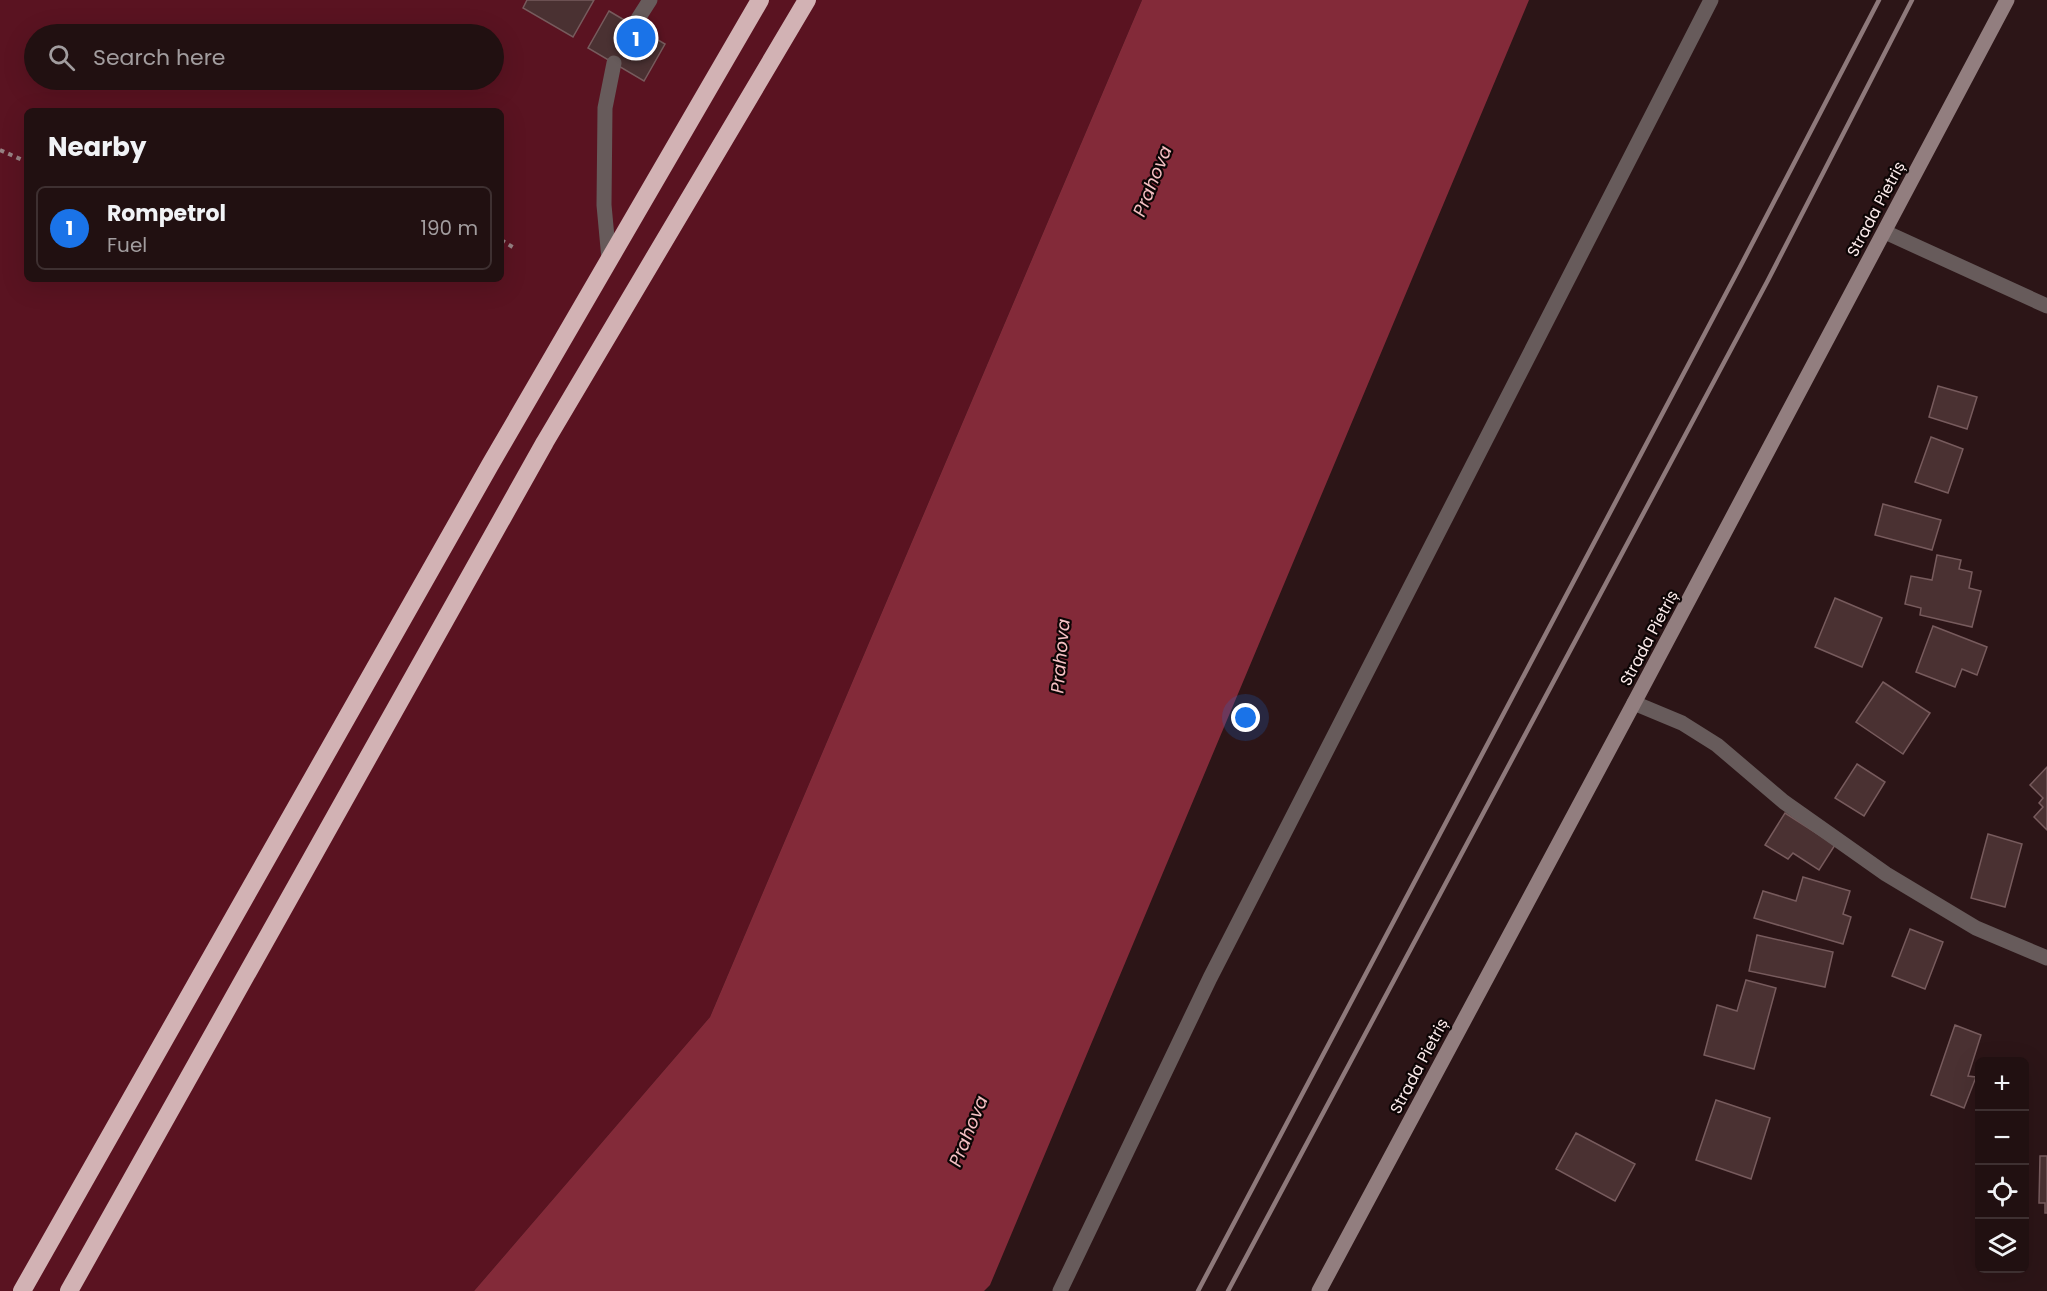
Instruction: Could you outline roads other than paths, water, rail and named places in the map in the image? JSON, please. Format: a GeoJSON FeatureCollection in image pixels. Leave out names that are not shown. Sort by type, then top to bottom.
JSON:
{"type":"FeatureCollection","features":[{"type":"Feature","properties":{"kind":"highway"},"geometry":{"type":"LineString","coordinates":[[22,1291],[490,465],[760,0]]}},
{"type":"Feature","properties":{"kind":"highway"},"geometry":{"type":"LineString","coordinates":[[69,1291],[545,442],[807,0]]}},
{"type":"Feature","properties":{"kind":"main road","name":"Strada Pietriș"},"geometry":{"type":"LineString","coordinates":[[1319,1291],[2007,0]]}},
{"type":"Feature","properties":{"kind":"street"},"geometry":{"type":"LineString","coordinates":[[634,25],[650,0]]}},
{"type":"Feature","properties":{"kind":"street"},"geometry":{"type":"LineString","coordinates":[[1060,1291],[1210,978],[1711,0]]}},
{"type":"Feature","properties":{"kind":"street"},"geometry":{"type":"LineString","coordinates":[[609,259],[604,205],[605,108],[614,63]]}},
{"type":"Feature","properties":{"kind":"street"},"geometry":{"type":"LineString","coordinates":[[1885,232],[2047,306]]}},
{"type":"Feature","properties":{"kind":"street"},"geometry":{"type":"LineString","coordinates":[[1634,703],[1682,723],[1717,745],[1784,802],[1886,874],[1976,928],[2047,958]]}},
{"type":"Feature","properties":{"kind":"water","name":"Prahova"},"geometry":{"type":"Polygon","coordinates":[[[1142,0],[1529,0],[990,1285],[984,1291],[474,1291],[710,1017],[1142,0]]]}},
{"type":"Feature","properties":{"kind":"railway"},"geometry":{"type":"LineString","coordinates":[[1198,1291],[1879,0]]}},
{"type":"Feature","properties":{"kind":"railway"},"geometry":{"type":"LineString","coordinates":[[1228,1291],[1767,282],[1912,0]]}},
{"type":"Feature","properties":{"kind":"place","name":"Rompetrol"},"geometry":{"type":"Point","coordinates":[636,38]}}]}
